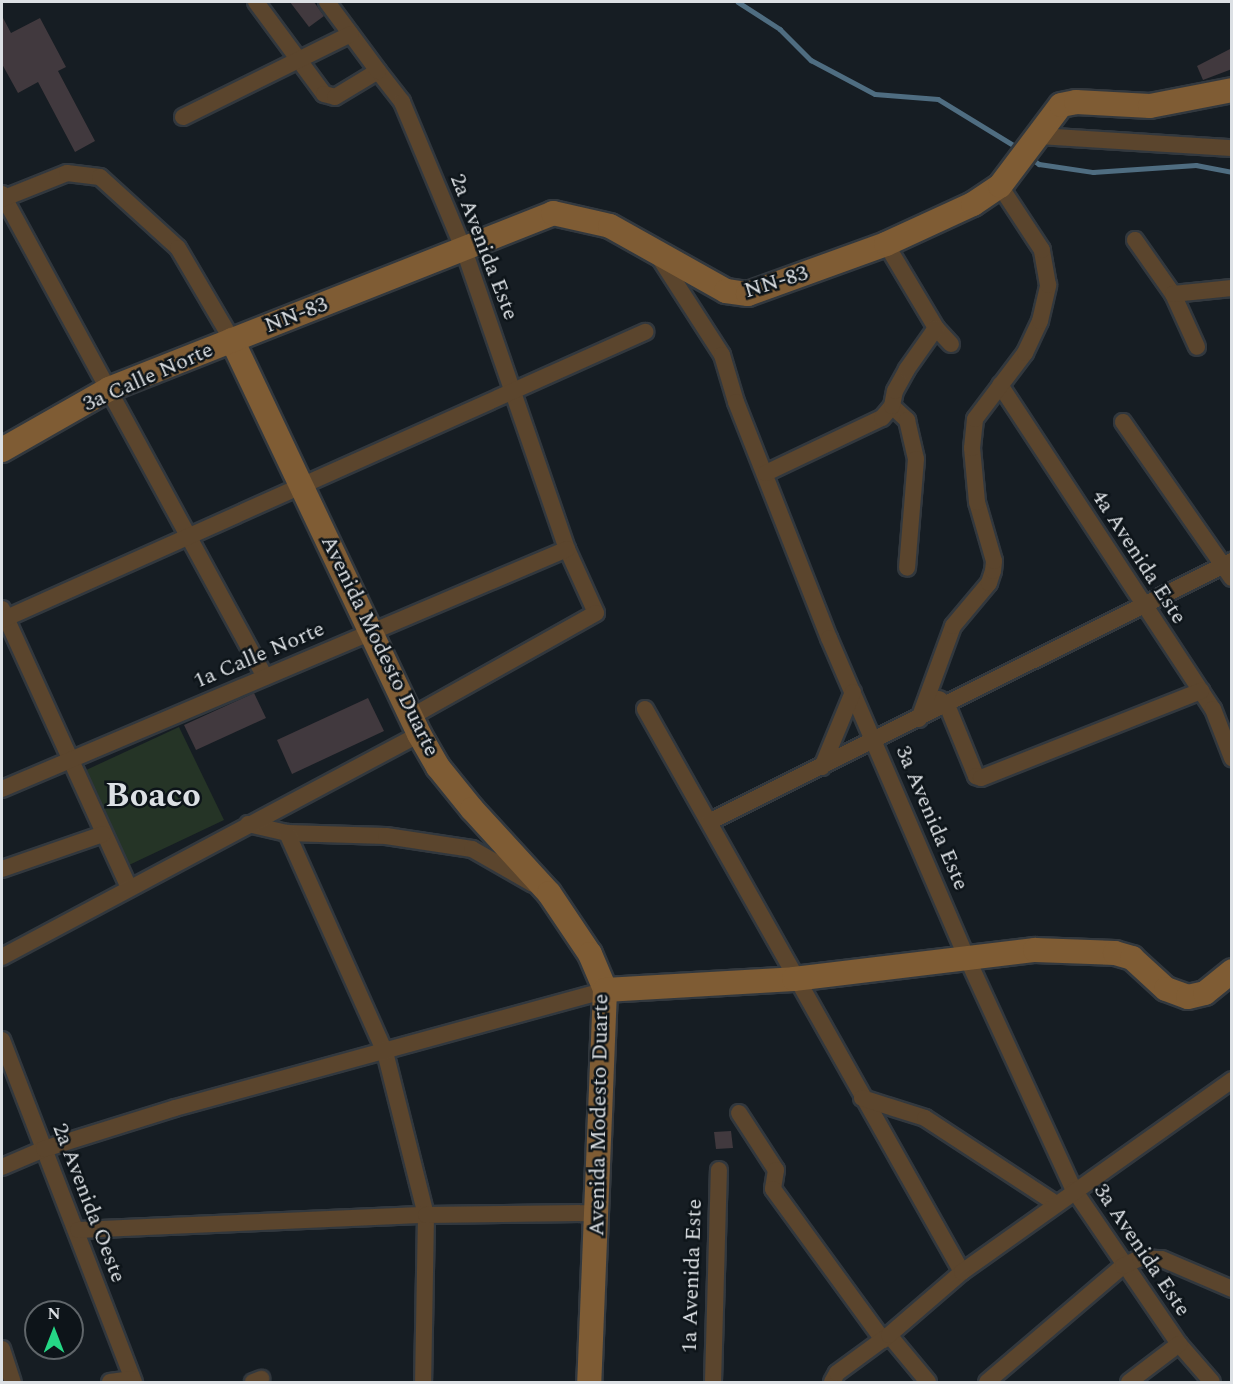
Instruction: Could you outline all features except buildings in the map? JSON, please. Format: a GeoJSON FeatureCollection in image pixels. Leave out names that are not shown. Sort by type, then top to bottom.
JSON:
{"type":"FeatureCollection","features":[{"type":"Feature","properties":{"kind":"main road","name":"NN-83"},"geometry":{"type":"LineString","coordinates":[[232,340],[562,212],[610,226],[738,296],[886,244],[973,204],[1000,186],[1061,105],[1076,102],[1150,106],[1232,90]]}},
{"type":"Feature","properties":{"kind":"main road","name":"3a Calle Norte"},"geometry":{"type":"LineString","coordinates":[[2,450],[109,389],[232,340]]}},
{"type":"Feature","properties":{"kind":"main road","name":"Avenida Modesto Duarte"},"geometry":{"type":"LineString","coordinates":[[232,340],[303,485],[369,633],[438,767],[472,809],[549,894],[590,954],[605,990],[589,1383]]}},
{"type":"Feature","properties":{"kind":"main road"},"geometry":{"type":"LineString","coordinates":[[605,990],[794,979],[968,960],[1035,950],[1115,953],[1132,958],[1166,989],[1188,997],[1205,993],[1232,971]]}},
{"type":"Feature","properties":{"kind":"street"},"geometry":{"type":"LineString","coordinates":[[256,2],[328,96],[334,97],[378,71]]}},
{"type":"Feature","properties":{"kind":"street","name":"2a Avenida Este"},"geometry":{"type":"LineString","coordinates":[[327,2],[402,102],[464,250],[567,549],[597,613],[415,725]]}},
{"type":"Feature","properties":{"kind":"street"},"geometry":{"type":"LineString","coordinates":[[183,117],[351,34]]}},
{"type":"Feature","properties":{"kind":"street"},"geometry":{"type":"LineString","coordinates":[[1032,146],[1232,148]]}},
{"type":"Feature","properties":{"kind":"street"},"geometry":{"type":"LineString","coordinates":[[232,340],[178,248],[100,177],[67,173],[2,197],[190,536],[265,677]]}},
{"type":"Feature","properties":{"kind":"street"},"geometry":{"type":"LineString","coordinates":[[919,719],[953,626],[989,583],[993,571],[994,561],[977,502],[972,448],[975,419],[1025,353],[1040,321],[1048,285],[1042,250],[1000,186]]}},
{"type":"Feature","properties":{"kind":"street"},"geometry":{"type":"LineString","coordinates":[[1135,240],[1173,294],[1197,347]]}},
{"type":"Feature","properties":{"kind":"street"},"geometry":{"type":"LineString","coordinates":[[886,244],[936,328],[951,344]]}},
{"type":"Feature","properties":{"kind":"street","name":"3a Avenida Este"},"geometry":{"type":"LineString","coordinates":[[653,248],[722,355],[736,402],[766,473],[828,639],[875,741],[968,960],[1074,1190],[1179,1344],[1212,1383]]}},
{"type":"Feature","properties":{"kind":"street"},"geometry":{"type":"LineString","coordinates":[[1173,294],[1232,288]]}},
{"type":"Feature","properties":{"kind":"street"},"geometry":{"type":"LineString","coordinates":[[766,473],[882,418],[892,406],[903,376],[936,328]]}},
{"type":"Feature","properties":{"kind":"street"},"geometry":{"type":"LineString","coordinates":[[129,888],[68,761],[3,616],[190,536],[645,332]]}},
{"type":"Feature","properties":{"kind":"street","name":"4a Avenida Este"},"geometry":{"type":"LineString","coordinates":[[1000,385],[1213,709],[1232,758]]}},
{"type":"Feature","properties":{"kind":"street"},"geometry":{"type":"LineString","coordinates":[[892,406],[907,420],[916,459],[907,568]]}},
{"type":"Feature","properties":{"kind":"street"},"geometry":{"type":"LineString","coordinates":[[709,822],[947,705],[1142,603],[1228,568],[1123,422]]}},
{"type":"Feature","properties":{"kind":"street","name":"1a Calle Norte"},"geometry":{"type":"LineString","coordinates":[[2,789],[567,549]]}},
{"type":"Feature","properties":{"kind":"street"},"geometry":{"type":"LineString","coordinates":[[929,692],[947,705],[975,776],[981,778],[1201,691]]}},
{"type":"Feature","properties":{"kind":"street"},"geometry":{"type":"LineString","coordinates":[[822,767],[853,692]]}},
{"type":"Feature","properties":{"kind":"street"},"geometry":{"type":"LineString","coordinates":[[645,709],[794,979],[962,1272]]}},
{"type":"Feature","properties":{"kind":"street"},"geometry":{"type":"LineString","coordinates":[[2,957],[248,824],[415,725]]}},
{"type":"Feature","properties":{"kind":"street"},"geometry":{"type":"LineString","coordinates":[[248,824],[287,833],[386,836],[472,849],[549,894]]}},
{"type":"Feature","properties":{"kind":"street"},"geometry":{"type":"LineString","coordinates":[[287,833],[385,1052],[426,1215],[423,1383]]}},
{"type":"Feature","properties":{"kind":"street"},"geometry":{"type":"LineString","coordinates":[[2,869],[103,834]]}},
{"type":"Feature","properties":{"kind":"street"},"geometry":{"type":"LineString","coordinates":[[2,1167],[44,1149],[252,1086],[385,1052],[605,990]]}},
{"type":"Feature","properties":{"kind":"street","name":"2a Avenida Oeste"},"geometry":{"type":"LineString","coordinates":[[3,1050],[78,1230],[133,1381]]}},
{"type":"Feature","properties":{"kind":"street"},"geometry":{"type":"LineString","coordinates":[[832,1383],[837,1373],[886,1337],[962,1272],[1054,1203],[1229,1088]]}},
{"type":"Feature","properties":{"kind":"street"},"geometry":{"type":"LineString","coordinates":[[862,1098],[925,1118],[1054,1203]]}},
{"type":"Feature","properties":{"kind":"street"},"geometry":{"type":"LineString","coordinates":[[739,1113],[777,1170],[773,1190],[886,1337],[928,1383]]}},
{"type":"Feature","properties":{"kind":"street","name":"1a Avenida Este"},"geometry":{"type":"LineString","coordinates":[[713,1383],[719,1170]]}},
{"type":"Feature","properties":{"kind":"street"},"geometry":{"type":"LineString","coordinates":[[78,1230],[426,1215],[597,1213]]}},
{"type":"Feature","properties":{"kind":"street"},"geometry":{"type":"LineString","coordinates":[[987,1383],[1124,1266],[1152,1256],[1232,1289]]}},
{"type":"Feature","properties":{"kind":"street"},"geometry":{"type":"LineString","coordinates":[[1129,1383],[1179,1344]]}},
{"type":"Feature","properties":{"kind":"street"},"geometry":{"type":"LineString","coordinates":[[2,1349],[13,1383]]}},
{"type":"Feature","properties":{"kind":"street"},"geometry":{"type":"LineString","coordinates":[[110,1383],[133,1381]]}},
{"type":"Feature","properties":{"kind":"green space"},"geometry":{"type":"Polygon","coordinates":[[[179,727],[224,820],[129,865],[84,771],[179,727]]]}},
{"type":"Feature","properties":{"kind":"waterway"},"geometry":{"type":"LineString","coordinates":[[738,2],[780,29],[811,60],[875,94],[938,99],[1020,149]]}},
{"type":"Feature","properties":{"kind":"waterway"},"geometry":{"type":"LineString","coordinates":[[1031,158],[1039,164],[1093,172],[1196,165],[1232,172]]}},
{"type":"Feature","properties":{"kind":"district","name":"Boaco"},"geometry":{"type":"Point","coordinates":[153,797]}}]}
